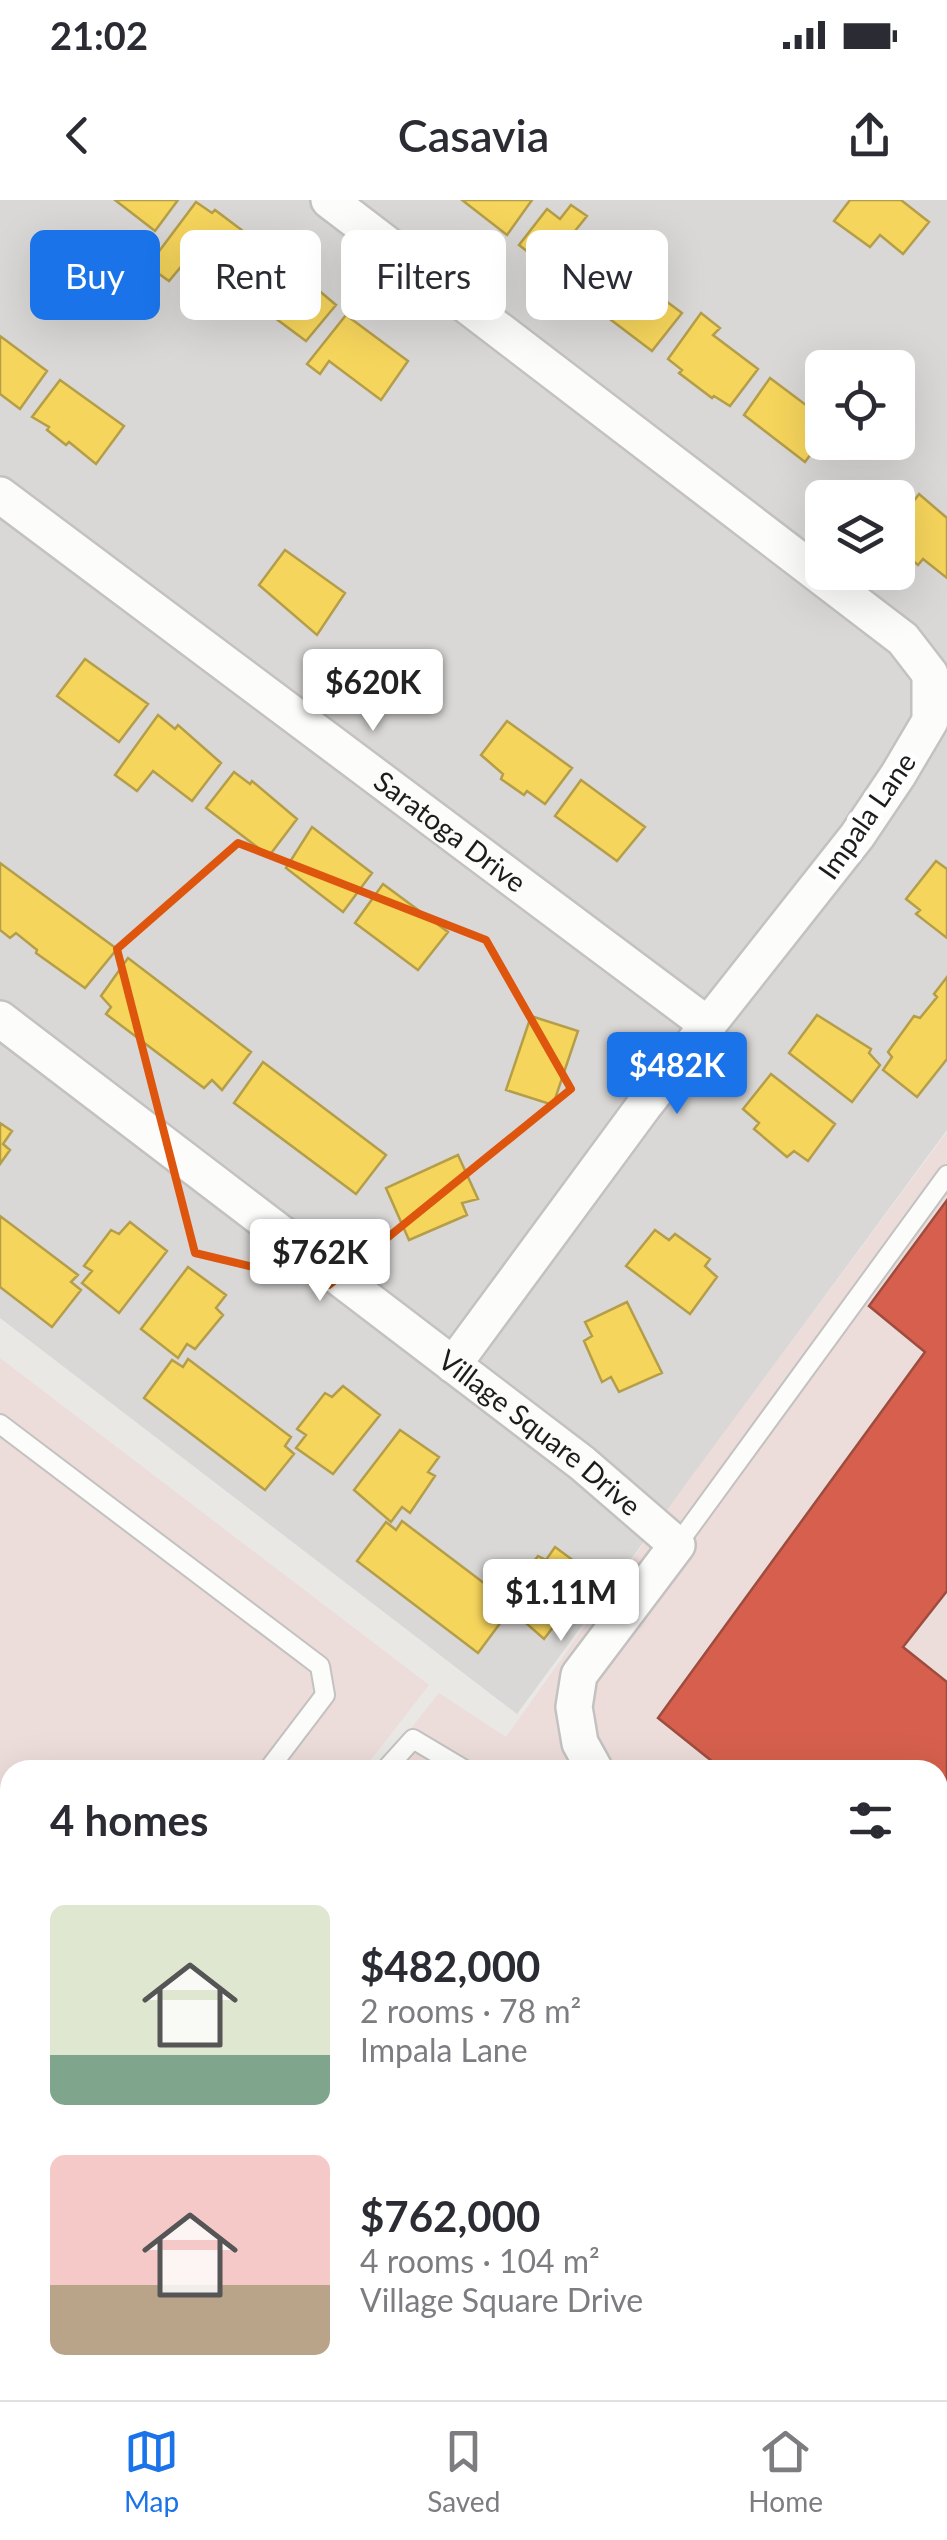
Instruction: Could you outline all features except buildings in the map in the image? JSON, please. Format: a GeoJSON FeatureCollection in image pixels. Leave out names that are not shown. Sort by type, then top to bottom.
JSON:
{"type":"FeatureCollection","features":[{"type":"Feature","properties":{"kind":"street","name":"Impala Lane"},"geometry":{"type":"LineString","coordinates":[[329,200],[902,639],[930,674],[930,721],[857,836],[708,1025],[453,1365]]}},
{"type":"Feature","properties":{"kind":"street","name":"Saratoga Drive"},"geometry":{"type":"LineString","coordinates":[[0,495],[708,1025]]}},
{"type":"Feature","properties":{"kind":"street","name":"Village Square Drive"},"geometry":{"type":"LineString","coordinates":[[0,1019],[582,1463],[677,1545]]}},
{"type":"Feature","properties":{"kind":"street"},"geometry":{"type":"LineString","coordinates":[[589,1760],[580,1744],[574,1706],[579,1674],[677,1545]]}},
{"type":"Feature","properties":{"kind":"lane"},"geometry":{"type":"LineString","coordinates":[[677,1545],[947,1176]]}},
{"type":"Feature","properties":{"kind":"lane"},"geometry":{"type":"LineString","coordinates":[[0,1424],[320,1666],[324,1695],[275,1760]]}},
{"type":"Feature","properties":{"kind":"lane"},"geometry":{"type":"LineString","coordinates":[[394,1760],[413,1738],[448,1760]]}},
{"type":"Feature","properties":{"kind":"highlighted area"},"geometry":{"type":"Polygon","coordinates":[[[238,843],[486,940],[571,1089],[329,1285],[195,1253],[117,949],[238,843]]]}},
{"type":"Feature","properties":{"kind":"shaded area"},"geometry":{"type":"Polygon","coordinates":[[[0,200],[947,200],[947,1130],[517,1714],[0,1318],[0,200]]]}},
{"type":"Feature","properties":{"kind":"shaded area"},"geometry":{"type":"Polygon","coordinates":[[[947,1132],[947,1760],[386,1760],[439,1693],[506,1737],[688,1481],[947,1132]]]}},
{"type":"Feature","properties":{"kind":"shaded area"},"geometry":{"type":"Polygon","coordinates":[[[0,1358],[429,1685],[371,1760],[0,1760],[0,1358]]]}}]}
